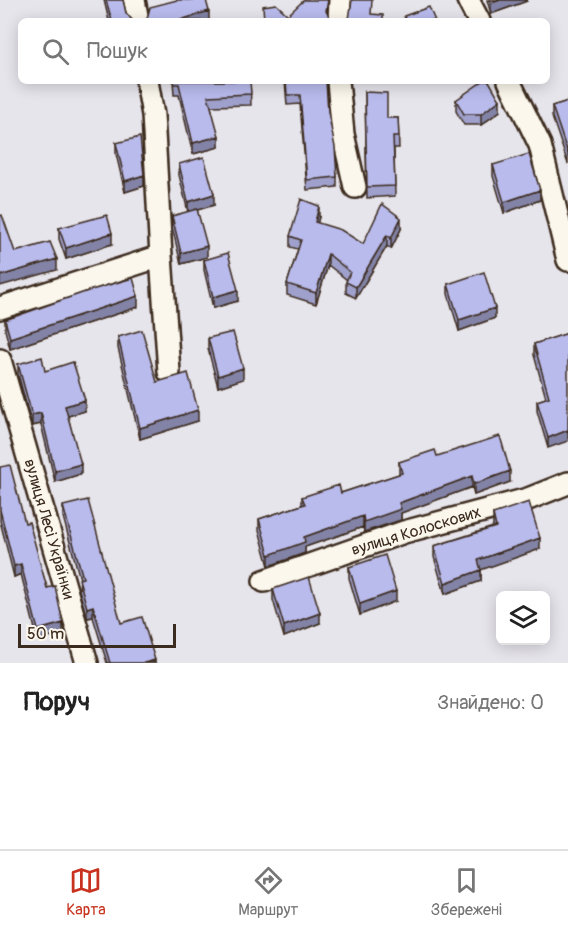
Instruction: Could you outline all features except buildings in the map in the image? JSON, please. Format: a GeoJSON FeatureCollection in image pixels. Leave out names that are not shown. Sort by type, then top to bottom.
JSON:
{"type":"FeatureCollection","features":[{"type":"Feature","properties":{"kind":"street"},"geometry":{"type":"LineString","coordinates":[[134,0],[137,18]]}},
{"type":"Feature","properties":{"kind":"street"},"geometry":{"type":"LineString","coordinates":[[339,18],[340,0]]}},
{"type":"Feature","properties":{"kind":"street"},"geometry":{"type":"LineString","coordinates":[[468,0],[477,18]]}},
{"type":"Feature","properties":{"kind":"street"},"geometry":{"type":"LineString","coordinates":[[148,84],[153,115],[169,372]]}},
{"type":"Feature","properties":{"kind":"street"},"geometry":{"type":"LineString","coordinates":[[338,84],[343,134],[355,187]]}},
{"type":"Feature","properties":{"kind":"street"},"geometry":{"type":"LineString","coordinates":[[510,84],[540,145],[568,260]]}},
{"type":"Feature","properties":{"kind":"street"},"geometry":{"type":"LineString","coordinates":[[0,308],[161,256]]}},
{"type":"Feature","properties":{"kind":"street","name":"вулиця Лесі Українки"},"geometry":{"type":"LineString","coordinates":[[0,360],[87,663]]}},
{"type":"Feature","properties":{"kind":"street","name":"вулиця Колоскових"},"geometry":{"type":"LineString","coordinates":[[264,581],[404,531],[528,499],[568,483]]}}]}
